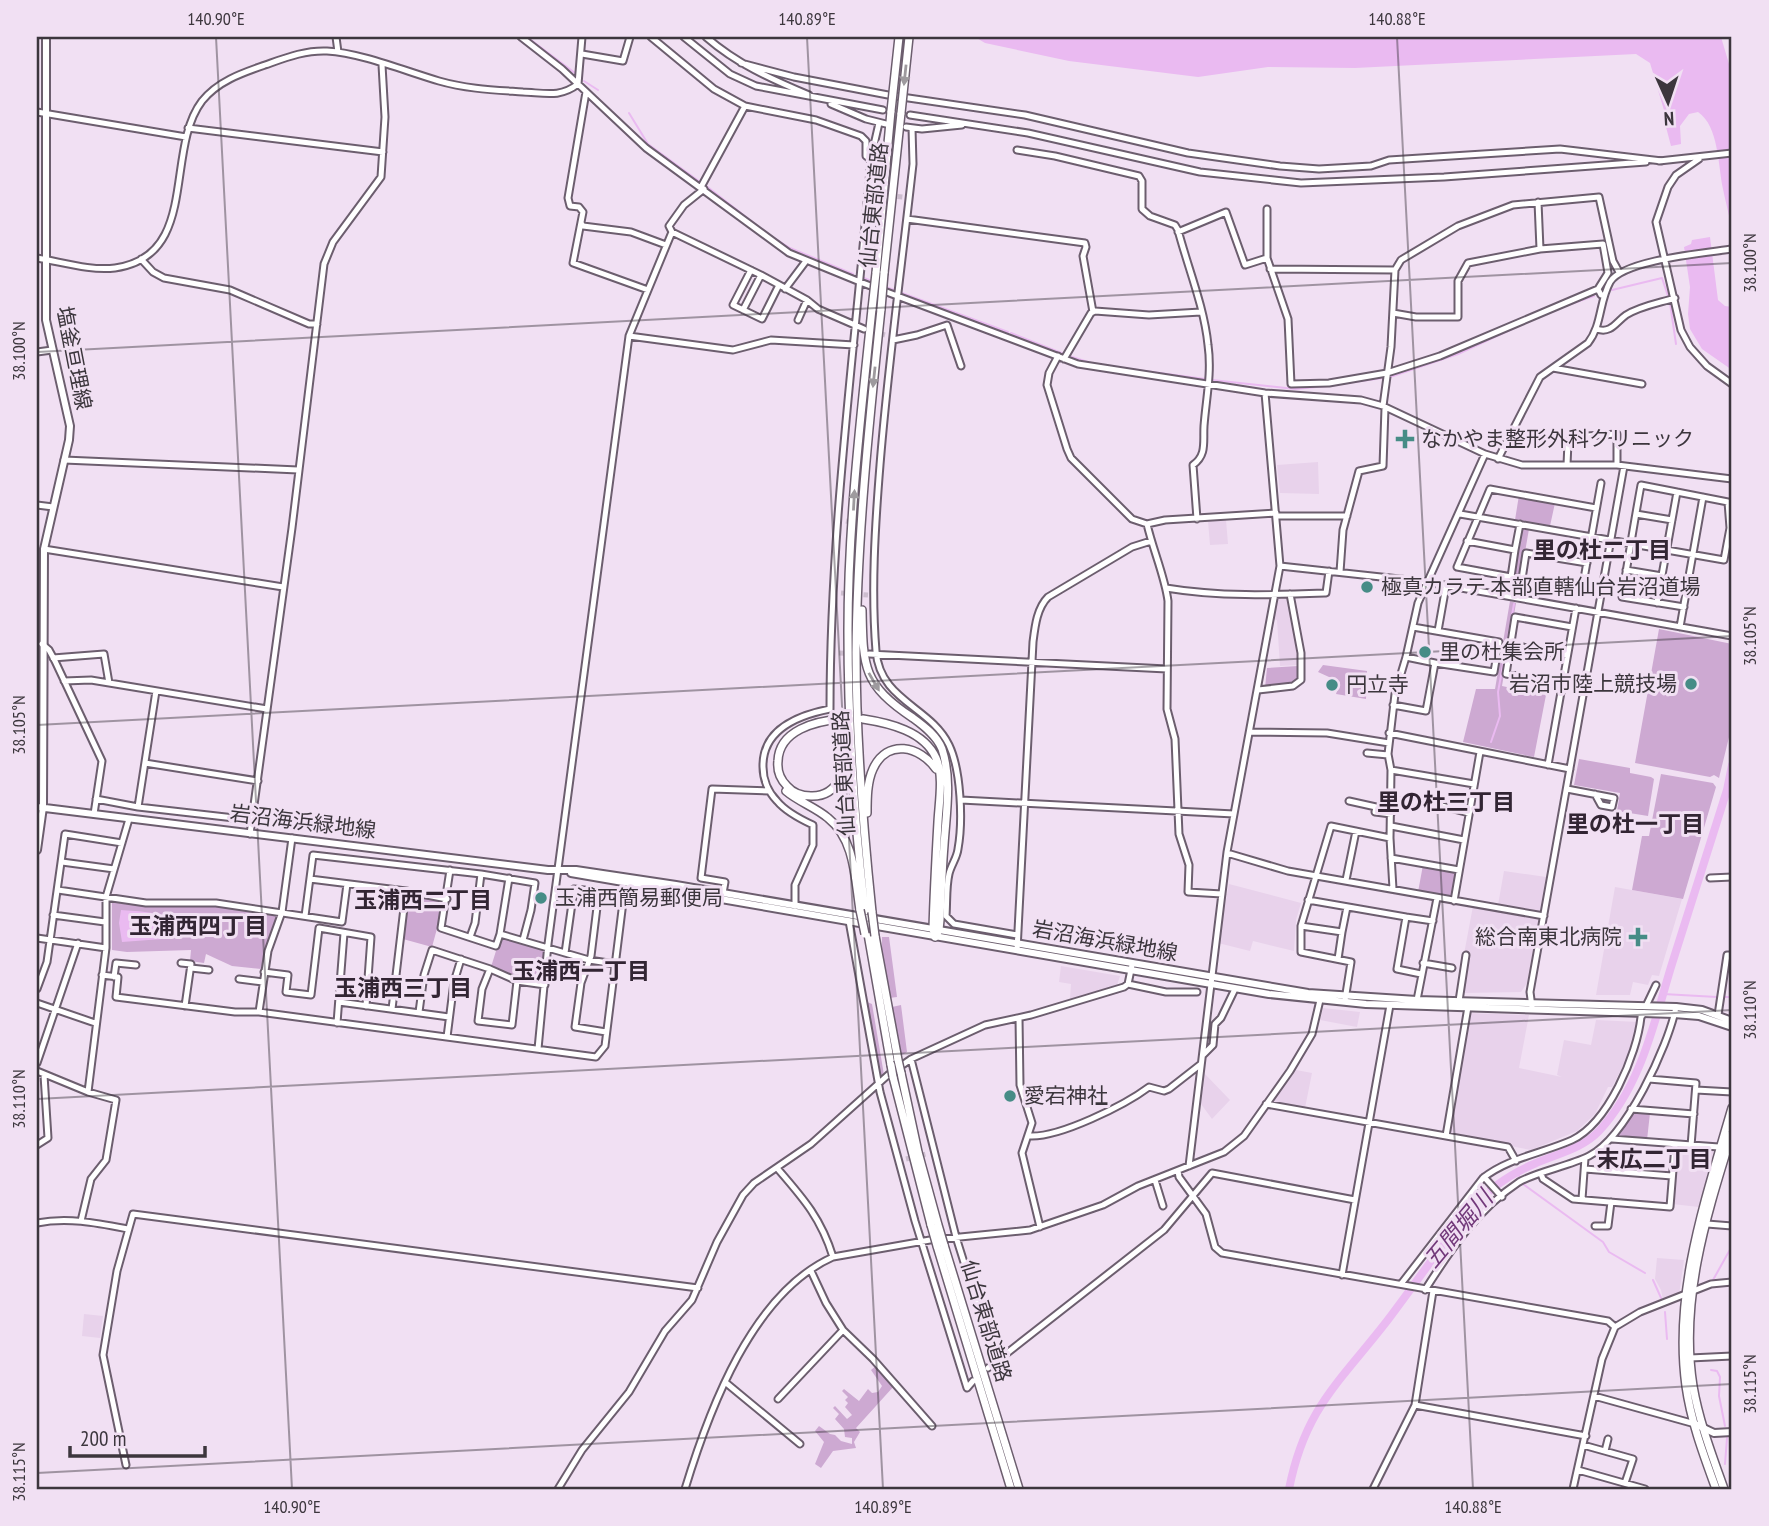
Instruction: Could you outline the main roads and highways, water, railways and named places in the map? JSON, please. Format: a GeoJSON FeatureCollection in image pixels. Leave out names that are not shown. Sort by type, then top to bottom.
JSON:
{"type":"FeatureCollection","features":[{"type":"Feature","properties":{"kind":"highway","name":"仙台東部道路"},"geometry":{"type":"LineString","coordinates":[[880,273],[887,111],[899,37]]}},
{"type":"Feature","properties":{"kind":"highway","name":"仙台東部道路"},"geometry":{"type":"LineString","coordinates":[[909,37],[858,439],[849,587],[851,748],[875,981],[934,1225],[1011,1489]]}},
{"type":"Feature","properties":{"kind":"highway","name":"仙台東部道路"},"geometry":{"type":"LineString","coordinates":[[866,911],[856,653],[876,309]]}},
{"type":"Feature","properties":{"kind":"highway"},"geometry":{"type":"LineString","coordinates":[[864,521],[862,634],[867,670],[876,689],[885,699],[933,736],[940,746],[943,759],[947,795],[936,932]]}},
{"type":"Feature","properties":{"kind":"highway"},"geometry":{"type":"LineString","coordinates":[[849,587],[844,671],[846,762],[837,783],[825,794],[813,797],[795,792],[785,784],[779,775],[777,763],[782,746],[799,730],[841,717],[812,720],[788,732],[777,745],[773,766],[776,777],[786,792],[830,819],[843,835],[866,911]]}},
{"type":"Feature","properties":{"kind":"highway"},"geometry":{"type":"LineString","coordinates":[[936,932],[939,773],[936,758],[918,738],[863,717],[892,721],[911,729],[928,740],[943,759]]}},
{"type":"Feature","properties":{"kind":"highway"},"geometry":{"type":"LineString","coordinates":[[866,911],[867,802],[873,769],[880,758],[890,751],[908,749],[926,757],[939,773]]}},
{"type":"Feature","properties":{"kind":"highway","name":"仙台東部道路"},"geometry":{"type":"LineString","coordinates":[[869,935],[894,1063]]}},
{"type":"Feature","properties":{"kind":"highway"},"geometry":{"type":"LineString","coordinates":[[1724,1489],[1703,1428],[1693,1386],[1688,1294],[1727,1148],[1732,1108]]}},
{"type":"Feature","properties":{"kind":"highway"},"geometry":{"type":"LineString","coordinates":[[1716,1489],[1695,1424],[1684,1363],[1688,1294],[1695,1244],[1732,1133]]}},
{"type":"Feature","properties":{"kind":"highway","name":"仙台東部道路"},"geometry":{"type":"LineString","coordinates":[[940,1245],[1019,1489]]}},
{"type":"Feature","properties":{"kind":"main road","name":"塩釜亘理線"},"geometry":{"type":"LineString","coordinates":[[37,850],[40,807],[39,615],[44,549],[70,426],[46,320],[46,37]]}},
{"type":"Feature","properties":{"kind":"main road","name":"岩沼海浜緑地線"},"geometry":{"type":"LineString","coordinates":[[40,807],[558,871],[936,932]]}},
{"type":"Feature","properties":{"kind":"main road","name":"岩沼海浜緑地線"},"geometry":{"type":"LineString","coordinates":[[558,871],[576,870],[723,893],[849,921],[1017,943],[1132,968],[1345,1000],[1390,1005],[1672,1010]]}},
{"type":"Feature","properties":{"kind":"main road","name":"岩沼海浜緑地線"},"geometry":{"type":"LineString","coordinates":[[1211,981],[1235,989],[1320,1000],[1459,1001],[1532,1006]]}},
{"type":"Feature","properties":{"kind":"main road"},"geometry":{"type":"LineString","coordinates":[[1672,1010],[1718,1015],[1732,1021]]}},
{"type":"Feature","properties":{"kind":"main road"},"geometry":{"type":"LineString","coordinates":[[1672,1010],[1732,1027]]}},
{"type":"Feature","properties":{"kind":"main road"},"geometry":{"type":"LineString","coordinates":[[1695,1424],[1714,1433],[1732,1432]]}},
{"type":"Feature","properties":{"kind":"waterway"},"geometry":{"type":"LineString","coordinates":[[527,37],[575,73]]}},
{"type":"Feature","properties":{"kind":"waterway"},"geometry":{"type":"LineString","coordinates":[[584,81],[598,90]]}},
{"type":"Feature","properties":{"kind":"waterway"},"geometry":{"type":"LineString","coordinates":[[629,113],[648,144],[700,182]]}},
{"type":"Feature","properties":{"kind":"waterway"},"geometry":{"type":"LineString","coordinates":[[705,185],[790,248],[853,274]]}},
{"type":"Feature","properties":{"kind":"waterway"},"geometry":{"type":"LineString","coordinates":[[864,278],[874,282]]}},
{"type":"Feature","properties":{"kind":"waterway"},"geometry":{"type":"LineString","coordinates":[[1612,290],[1662,278],[1668,296]]}},
{"type":"Feature","properties":{"kind":"waterway"},"geometry":{"type":"LineString","coordinates":[[886,287],[894,290]]}},
{"type":"Feature","properties":{"kind":"waterway"},"geometry":{"type":"LineString","coordinates":[[902,293],[1008,332]]}},
{"type":"Feature","properties":{"kind":"waterway"},"geometry":{"type":"LineString","coordinates":[[1565,306],[1594,296]]}},
{"type":"Feature","properties":{"kind":"waterway"},"geometry":{"type":"LineString","coordinates":[[1670,303],[1676,344]]}},
{"type":"Feature","properties":{"kind":"waterway"},"geometry":{"type":"LineString","coordinates":[[1390,377],[1458,354],[1534,319]]}},
{"type":"Feature","properties":{"kind":"waterway"},"geometry":{"type":"LineString","coordinates":[[1011,333],[1064,354]]}},
{"type":"Feature","properties":{"kind":"waterway"},"geometry":{"type":"LineString","coordinates":[[1069,356],[1091,363]]}},
{"type":"Feature","properties":{"kind":"waterway"},"geometry":{"type":"LineString","coordinates":[[1107,366],[1205,379]]}},
{"type":"Feature","properties":{"kind":"waterway"},"geometry":{"type":"LineString","coordinates":[[1332,385],[1383,378]]}},
{"type":"Feature","properties":{"kind":"waterway"},"geometry":{"type":"LineString","coordinates":[[1212,380],[1295,389],[1327,386]]}},
{"type":"Feature","properties":{"kind":"waterway"},"geometry":{"type":"LineString","coordinates":[[1491,742],[1500,716],[1498,692],[1514,604]]}},
{"type":"Feature","properties":{"kind":"waterway","name":"五間堀川"},"geometry":{"type":"LineString","coordinates":[[1289,1489],[1304,1437],[1326,1398],[1470,1210],[1491,1189],[1507,1178],[1577,1147],[1592,1137],[1626,1094],[1652,1032],[1727,790],[1732,765]]}},
{"type":"Feature","properties":{"kind":"waterway"},"geometry":{"type":"LineString","coordinates":[[1663,994],[1717,997]]}},
{"type":"Feature","properties":{"kind":"waterway"},"geometry":{"type":"LineString","coordinates":[[1723,997],[1732,997]]}},
{"type":"Feature","properties":{"kind":"waterway","name":"五間堀川"},"geometry":{"type":"LineString","coordinates":[[1517,1172],[1520,1178]]}},
{"type":"Feature","properties":{"kind":"waterway"},"geometry":{"type":"LineString","coordinates":[[1523,1184],[1603,1242],[1609,1252],[1645,1273]]}},
{"type":"Feature","properties":{"kind":"waterway"},"geometry":{"type":"LineString","coordinates":[[1713,1280],[1732,1246]]}},
{"type":"Feature","properties":{"kind":"waterway"},"geometry":{"type":"LineString","coordinates":[[1653,1280],[1662,1300]]}},
{"type":"Feature","properties":{"kind":"waterway"},"geometry":{"type":"LineString","coordinates":[[1665,1312],[1667,1339]]}},
{"type":"Feature","properties":{"kind":"waterway"},"geometry":{"type":"LineString","coordinates":[[1711,1370],[1717,1371],[1720,1377],[1719,1396],[1725,1426]]}},
{"type":"Feature","properties":{"kind":"waterway"},"geometry":{"type":"LineString","coordinates":[[1725,1464],[1727,1438]]}},
{"type":"Feature","properties":{"kind":"tunnel"},"geometry":{"type":"LineString","coordinates":[[875,194],[903,197]]}},
{"type":"Feature","properties":{"kind":"tunnel"},"geometry":{"type":"LineString","coordinates":[[867,330],[885,335]]}},
{"type":"Feature","properties":{"kind":"tunnel"},"geometry":{"type":"LineString","coordinates":[[846,521],[867,525]]}},
{"type":"Feature","properties":{"kind":"tunnel"},"geometry":{"type":"LineString","coordinates":[[841,593],[868,595]]}},
{"type":"Feature","properties":{"kind":"tunnel"},"geometry":{"type":"LineString","coordinates":[[839,653],[859,654]]}},
{"type":"Feature","properties":{"kind":"tunnel"},"geometry":{"type":"LineString","coordinates":[[841,715],[863,715]]}},
{"type":"Feature","properties":{"kind":"tunnel"},"geometry":{"type":"LineString","coordinates":[[906,1159],[926,1154]]}},
{"type":"Feature","properties":{"kind":"place","name":"なかやま整形外科クリニック"},"geometry":{"type":"Point","coordinates":[1405,439]}},
{"type":"Feature","properties":{"kind":"place","name":"極真カラテ 本部直轄仙台岩沼道場"},"geometry":{"type":"Point","coordinates":[1367,587]}},
{"type":"Feature","properties":{"kind":"place","name":"里の杜集会所"},"geometry":{"type":"Point","coordinates":[1425,652]}},
{"type":"Feature","properties":{"kind":"place","name":"岩沼市陸上競技場"},"geometry":{"type":"Point","coordinates":[1691,684]}},
{"type":"Feature","properties":{"kind":"place","name":"円立寺"},"geometry":{"type":"Point","coordinates":[1332,685]}},
{"type":"Feature","properties":{"kind":"place","name":"玉浦西簡易郵便局"},"geometry":{"type":"Point","coordinates":[541,898]}},
{"type":"Feature","properties":{"kind":"place","name":"総合南東北病院"},"geometry":{"type":"Point","coordinates":[1638,937]}},
{"type":"Feature","properties":{"kind":"place","name":"愛宕神社"},"geometry":{"type":"Point","coordinates":[1010,1096]}},
{"type":"Feature","properties":{"kind":"district","name":"里の杜二丁目"},"geometry":{"type":"Point","coordinates":[1602,550]}},
{"type":"Feature","properties":{"kind":"district","name":"里の杜三丁目"},"geometry":{"type":"Point","coordinates":[1446,802]}},
{"type":"Feature","properties":{"kind":"district","name":"里の杜一丁目"},"geometry":{"type":"Point","coordinates":[1635,824]}},
{"type":"Feature","properties":{"kind":"district","name":"玉浦西二丁目"},"geometry":{"type":"Point","coordinates":[423,900]}},
{"type":"Feature","properties":{"kind":"district","name":"玉浦西四丁目"},"geometry":{"type":"Point","coordinates":[198,926]}},
{"type":"Feature","properties":{"kind":"district","name":"玉浦西一丁目"},"geometry":{"type":"Point","coordinates":[581,971]}},
{"type":"Feature","properties":{"kind":"district","name":"玉浦西三丁目"},"geometry":{"type":"Point","coordinates":[403,988]}},
{"type":"Feature","properties":{"kind":"district","name":"末広二丁目"},"geometry":{"type":"Point","coordinates":[1654,1159]}}]}
